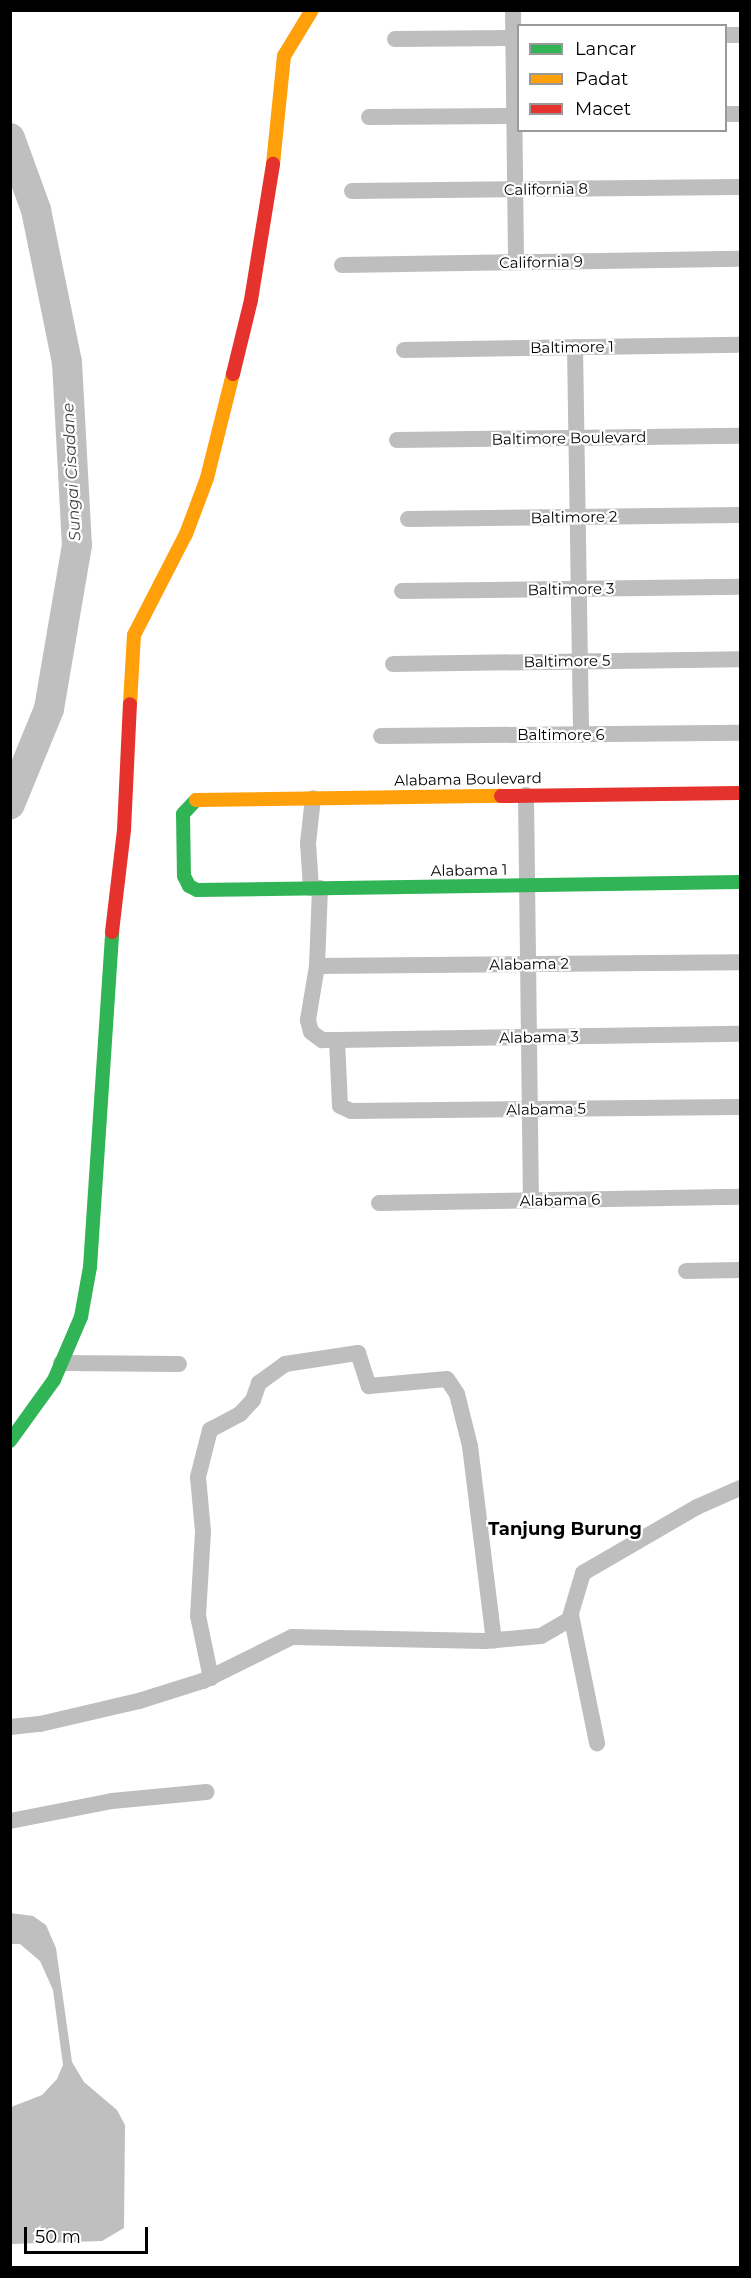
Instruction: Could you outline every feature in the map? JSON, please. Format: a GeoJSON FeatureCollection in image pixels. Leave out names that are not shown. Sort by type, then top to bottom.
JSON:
{"type":"FeatureCollection","features":[{"type":"Feature","properties":{"kind":"street"},"geometry":{"type":"LineString","coordinates":[[10,1441],[54,1380],[81,1317],[90,1267],[111,941],[124,830],[134,636],[186,534],[207,478],[251,300],[276,145],[284,56],[312,10]]}},
{"type":"Feature","properties":{"kind":"street"},"geometry":{"type":"LineString","coordinates":[[513,10],[516,38],[517,116],[516,262]]}},
{"type":"Feature","properties":{"kind":"street"},"geometry":{"type":"LineString","coordinates":[[395,39],[516,38]]}},
{"type":"Feature","properties":{"kind":"street"},"geometry":{"type":"LineString","coordinates":[[369,117],[517,116]]}},
{"type":"Feature","properties":{"kind":"street","name":"California 8"},"geometry":{"type":"LineString","coordinates":[[352,191],[741,187]]}},
{"type":"Feature","properties":{"kind":"street","name":"California 9"},"geometry":{"type":"LineString","coordinates":[[342,265],[741,259]]}},
{"type":"Feature","properties":{"kind":"street","name":"Baltimore 1"},"geometry":{"type":"LineString","coordinates":[[404,350],[741,345]]}},
{"type":"Feature","properties":{"kind":"street"},"geometry":{"type":"LineString","coordinates":[[575,347],[581,735]]}},
{"type":"Feature","properties":{"kind":"street","name":"Baltimore Boulevard"},"geometry":{"type":"LineString","coordinates":[[397,440],[741,436]]}},
{"type":"Feature","properties":{"kind":"street","name":"Baltimore 2"},"geometry":{"type":"LineString","coordinates":[[408,519],[741,515]]}},
{"type":"Feature","properties":{"kind":"street","name":"Baltimore 3"},"geometry":{"type":"LineString","coordinates":[[402,591],[741,587]]}},
{"type":"Feature","properties":{"kind":"street","name":"Baltimore 5"},"geometry":{"type":"LineString","coordinates":[[393,664],[741,659]]}},
{"type":"Feature","properties":{"kind":"street","name":"Baltimore 6"},"geometry":{"type":"LineString","coordinates":[[381,736],[741,734]]}},
{"type":"Feature","properties":{"kind":"street","name":"Alabama Boulevard"},"geometry":{"type":"LineString","coordinates":[[197,890],[189,886],[184,876],[183,814],[187,805],[196,799],[741,793]]}},
{"type":"Feature","properties":{"kind":"street"},"geometry":{"type":"LineString","coordinates":[[526,795],[531,1201]]}},
{"type":"Feature","properties":{"kind":"street"},"geometry":{"type":"LineString","coordinates":[[313,798],[308,843],[315,888],[317,966],[308,1020],[311,1032],[322,1040],[337,1040]]}},
{"type":"Feature","properties":{"kind":"street","name":"Alabama 1"},"geometry":{"type":"LineString","coordinates":[[197,890],[741,882]]}},
{"type":"Feature","properties":{"kind":"street","name":"Alabama 2"},"geometry":{"type":"LineString","coordinates":[[317,966],[741,962]]}},
{"type":"Feature","properties":{"kind":"street","name":"Alabama 3"},"geometry":{"type":"LineString","coordinates":[[337,1040],[741,1034]]}},
{"type":"Feature","properties":{"kind":"street","name":"Alabama 5"},"geometry":{"type":"LineString","coordinates":[[337,1040],[337,1095],[340,1106],[351,1111],[741,1107]]}},
{"type":"Feature","properties":{"kind":"street","name":"Alabama 6"},"geometry":{"type":"LineString","coordinates":[[379,1203],[741,1197]]}},
{"type":"Feature","properties":{"kind":"street"},"geometry":{"type":"LineString","coordinates":[[686,1270],[741,1270]]}},
{"type":"Feature","properties":{"kind":"street"},"geometry":{"type":"LineString","coordinates":[[211,1678],[198,1616],[203,1531],[198,1477],[210,1430],[240,1414],[253,1400],[259,1383],[285,1364],[358,1353],[369,1386],[447,1379],[457,1394],[470,1446],[494,1641]]}},
{"type":"Feature","properties":{"kind":"street"},"geometry":{"type":"LineString","coordinates":[[61,1363],[179,1364]]}},
{"type":"Feature","properties":{"kind":"street"},"geometry":{"type":"LineString","coordinates":[[10,1727],[40,1724],[139,1701],[211,1678],[292,1637],[494,1641],[541,1636],[558,1629],[571,1615],[583,1573],[697,1508],[741,1488]]}},
{"type":"Feature","properties":{"kind":"street"},"geometry":{"type":"LineString","coordinates":[[571,1615],[597,1743]]}},
{"type":"Feature","properties":{"kind":"street"},"geometry":{"type":"LineString","coordinates":[[10,1821],[112,1801],[207,1792]]}},
{"type":"Feature","properties":{"kind":"shaded area"},"geometry":{"type":"Polygon","coordinates":[[[10,1913],[33,1916],[46,1925],[56,1948],[72,2062],[84,2082],[117,2110],[125,2125],[124,2228],[102,2241],[11,2244],[11,2107],[42,2095],[57,2079],[63,2065],[53,1990],[40,1961],[20,1944],[11,1944],[10,1913]]]}},
{"type":"Feature","properties":{"kind":"waterway","name":"Sungai Cisadane"},"geometry":{"type":"LineString","coordinates":[[10,138],[36,210],[67,362],[77,545],[49,709],[10,804]]}},
{"type":"Feature","properties":{"kind":"traffic: fast"},"geometry":{"type":"LineString","coordinates":[[196,800],[183,814],[184,876],[189,886],[197,890],[740,882]]}},
{"type":"Feature","properties":{"kind":"traffic: fast"},"geometry":{"type":"LineString","coordinates":[[10,1441],[54,1380],[81,1317],[90,1267],[112,932]]}},
{"type":"Feature","properties":{"kind":"traffic: slow"},"geometry":{"type":"LineString","coordinates":[[273,164],[284,56],[312,10]]}},
{"type":"Feature","properties":{"kind":"traffic: slow"},"geometry":{"type":"LineString","coordinates":[[130,704],[134,635],[186,534],[207,478],[233,374]]}},
{"type":"Feature","properties":{"kind":"traffic: slow"},"geometry":{"type":"LineString","coordinates":[[196,800],[501,796]]}},
{"type":"Feature","properties":{"kind":"traffic: jam"},"geometry":{"type":"LineString","coordinates":[[233,374],[251,300],[273,164]]}},
{"type":"Feature","properties":{"kind":"traffic: jam"},"geometry":{"type":"LineString","coordinates":[[112,932],[124,830],[130,704]]}},
{"type":"Feature","properties":{"kind":"traffic: jam"},"geometry":{"type":"LineString","coordinates":[[501,796],[740,793]]}},
{"type":"Feature","properties":{"kind":"district","name":"Tanjung Burung"},"geometry":{"type":"Point","coordinates":[565,1529]}}]}
